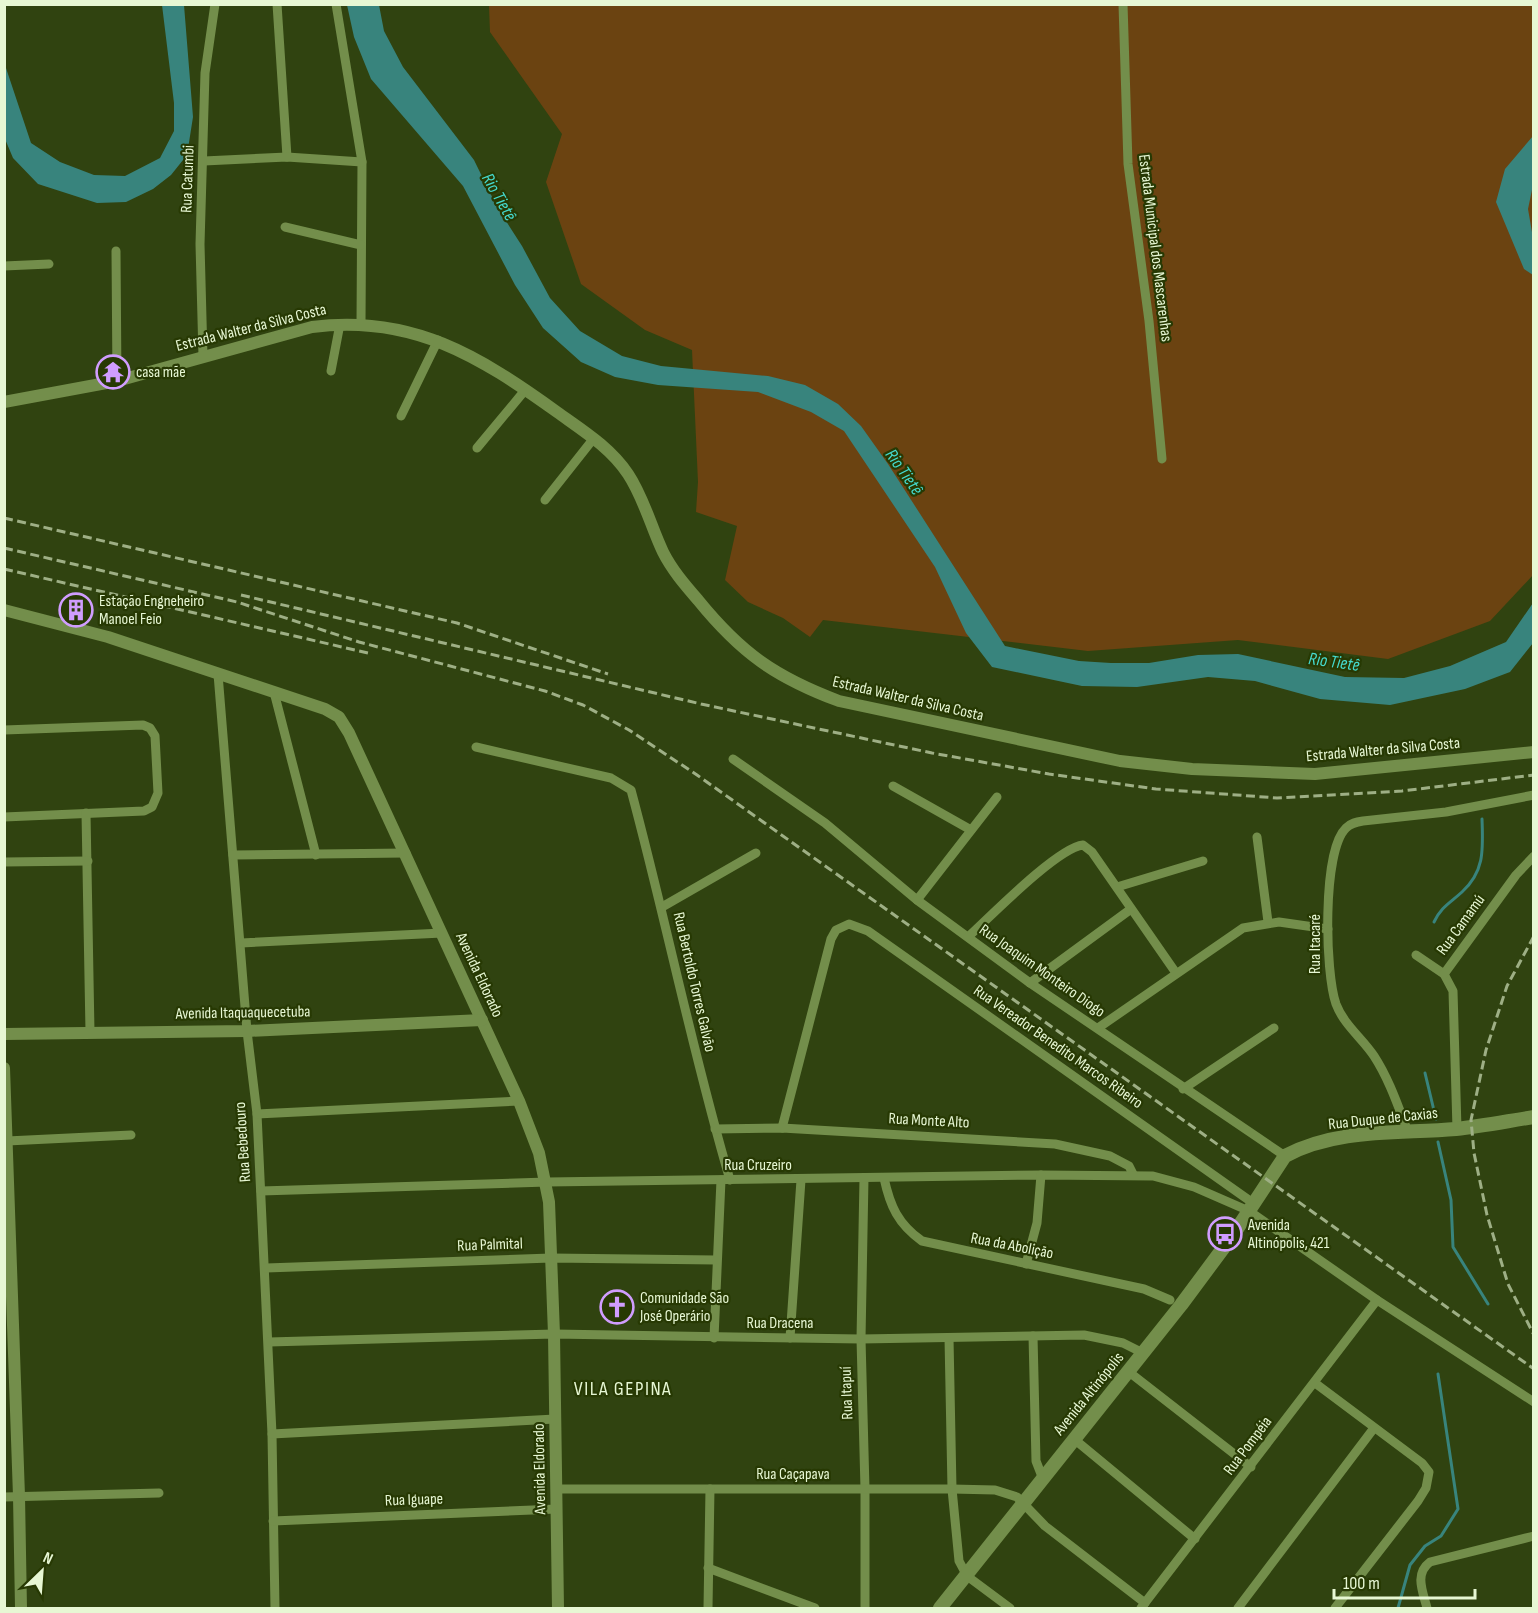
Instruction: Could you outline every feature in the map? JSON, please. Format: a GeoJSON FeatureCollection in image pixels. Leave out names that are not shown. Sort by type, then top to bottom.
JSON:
{"type":"FeatureCollection","features":[{"type":"Feature","properties":{"kind":"main road","name":"Rua Duque de Caxias"},"geometry":{"type":"LineString","coordinates":[[1282,1159],[1298,1149],[1333,1138],[1457,1129],[1533,1117]]}},
{"type":"Feature","properties":{"kind":"main road"},"geometry":{"type":"LineString","coordinates":[[1253,1203],[1282,1159]]}},
{"type":"Feature","properties":{"kind":"main road","name":"Avenida Altinópolis"},"geometry":{"type":"LineString","coordinates":[[940,1608],[1130,1371],[1253,1203]]}},
{"type":"Feature","properties":{"kind":"street","name":"Rua Catumbi"},"geometry":{"type":"LineString","coordinates":[[203,356],[201,244],[205,73],[215,4]]}},
{"type":"Feature","properties":{"kind":"street"},"geometry":{"type":"LineString","coordinates":[[277,4],[287,157]]}},
{"type":"Feature","properties":{"kind":"street"},"geometry":{"type":"LineString","coordinates":[[336,4],[362,162],[361,324]]}},
{"type":"Feature","properties":{"kind":"street","name":"Estrada Municipal dos Mascarenhas"},"geometry":{"type":"LineString","coordinates":[[1124,4],[1128,164],[1149,321],[1162,459]]}},
{"type":"Feature","properties":{"kind":"street"},"geometry":{"type":"LineString","coordinates":[[204,161],[287,157],[362,162]]}},
{"type":"Feature","properties":{"kind":"street"},"geometry":{"type":"LineString","coordinates":[[285,227],[361,245]]}},
{"type":"Feature","properties":{"kind":"street"},"geometry":{"type":"LineString","coordinates":[[116,251],[117,381]]}},
{"type":"Feature","properties":{"kind":"street"},"geometry":{"type":"LineString","coordinates":[[4,266],[49,264]]}},
{"type":"Feature","properties":{"kind":"street"},"geometry":{"type":"LineString","coordinates":[[332,371],[340,324]]}},
{"type":"Feature","properties":{"kind":"street","name":"Estrada Walter da Silva Costa"},"geometry":{"type":"LineString","coordinates":[[4,402],[117,381],[312,327],[361,324],[438,340],[489,365],[594,438],[628,474],[672,568],[722,628],[744,651],[769,669],[807,689],[839,701],[1120,761],[1192,770],[1315,774],[1533,752]]}},
{"type":"Feature","properties":{"kind":"street"},"geometry":{"type":"LineString","coordinates":[[401,416],[438,340]]}},
{"type":"Feature","properties":{"kind":"street"},"geometry":{"type":"LineString","coordinates":[[477,448],[526,390]]}},
{"type":"Feature","properties":{"kind":"street"},"geometry":{"type":"LineString","coordinates":[[545,500],[594,438]]}},
{"type":"Feature","properties":{"kind":"street","name":"Avenida Eldorado"},"geometry":{"type":"LineString","coordinates":[[4,610],[108,637],[325,709],[339,717],[406,853],[519,1101],[539,1153],[547,1182],[554,1334],[558,1608]]}},
{"type":"Feature","properties":{"kind":"street","name":"Rua Bebedouro"},"geometry":{"type":"LineString","coordinates":[[218,674],[247,1031],[257,1114],[269,1342],[275,1608]]}},
{"type":"Feature","properties":{"kind":"street"},"geometry":{"type":"LineString","coordinates":[[274,692],[316,855]]}},
{"type":"Feature","properties":{"kind":"street"},"geometry":{"type":"LineString","coordinates":[[4,730],[135,724],[150,728],[155,736],[158,793],[153,807],[144,811],[4,817]]}},
{"type":"Feature","properties":{"kind":"street","name":"Rua Bertoldo Torres Galvão"},"geometry":{"type":"LineString","coordinates":[[476,747],[610,778],[631,790],[662,907],[682,1005],[726,1180],[716,1260],[714,1338]]}},
{"type":"Feature","properties":{"kind":"street","name":"Rua Joaquim Monteiro Diogo"},"geometry":{"type":"LineString","coordinates":[[733,759],[825,823],[917,900],[1030,983],[1098,1028],[1282,1159]]}},
{"type":"Feature","properties":{"kind":"street"},"geometry":{"type":"LineString","coordinates":[[892,786],[971,830]]}},
{"type":"Feature","properties":{"kind":"street","name":"Rua Itacaré"},"geometry":{"type":"LineString","coordinates":[[1408,1132],[1381,1070],[1344,1019],[1337,1005],[1328,970],[1332,868],[1341,836],[1353,823],[1446,812],[1533,795]]}},
{"type":"Feature","properties":{"kind":"street"},"geometry":{"type":"LineString","coordinates":[[917,900],[997,797]]}},
{"type":"Feature","properties":{"kind":"street"},"geometry":{"type":"LineString","coordinates":[[86,813],[90,1032]]}},
{"type":"Feature","properties":{"kind":"street"},"geometry":{"type":"LineString","coordinates":[[1257,837],[1268,922]]}},
{"type":"Feature","properties":{"kind":"street"},"geometry":{"type":"LineString","coordinates":[[968,937],[1070,849],[1079,845],[1087,846],[1176,973]]}},
{"type":"Feature","properties":{"kind":"street"},"geometry":{"type":"LineString","coordinates":[[233,855],[406,853]]}},
{"type":"Feature","properties":{"kind":"street"},"geometry":{"type":"LineString","coordinates":[[662,907],[756,853]]}},
{"type":"Feature","properties":{"kind":"street","name":"Rua Camamú"},"geometry":{"type":"LineString","coordinates":[[1457,1129],[1455,1005],[1453,991],[1444,974],[1516,875],[1533,856]]}},
{"type":"Feature","properties":{"kind":"street"},"geometry":{"type":"LineString","coordinates":[[4,862],[88,861]]}},
{"type":"Feature","properties":{"kind":"street"},"geometry":{"type":"LineString","coordinates":[[1117,887],[1203,861]]}},
{"type":"Feature","properties":{"kind":"street"},"geometry":{"type":"LineString","coordinates":[[1030,983],[1131,909]]}},
{"type":"Feature","properties":{"kind":"street"},"geometry":{"type":"LineString","coordinates":[[1098,1028],[1243,928],[1268,922],[1328,929]]}},
{"type":"Feature","properties":{"kind":"street","name":"Rua Vereador Benedito Marcos Ribeiro"},"geometry":{"type":"LineString","coordinates":[[782,1128],[831,939],[836,930],[842,926],[854,925],[868,932],[1253,1203],[1377,1300],[1533,1402]]}},
{"type":"Feature","properties":{"kind":"street"},"geometry":{"type":"LineString","coordinates":[[241,943],[442,933]]}},
{"type":"Feature","properties":{"kind":"street"},"geometry":{"type":"LineString","coordinates":[[1416,955],[1444,974]]}},
{"type":"Feature","properties":{"kind":"street","name":"Avenida Itaquaquecetuba"},"geometry":{"type":"LineString","coordinates":[[4,1034],[247,1031],[482,1020]]}},
{"type":"Feature","properties":{"kind":"street"},"geometry":{"type":"LineString","coordinates":[[1183,1089],[1274,1029]]}},
{"type":"Feature","properties":{"kind":"street"},"geometry":{"type":"LineString","coordinates":[[5,1074],[9,1341],[20,1496],[21,1608]]}},
{"type":"Feature","properties":{"kind":"street"},"geometry":{"type":"LineString","coordinates":[[257,1114],[519,1101]]}},
{"type":"Feature","properties":{"kind":"street","name":"Rua Monte Alto"},"geometry":{"type":"LineString","coordinates":[[715,1129],[782,1128],[1055,1144],[1110,1156],[1129,1166],[1133,1174]]}},
{"type":"Feature","properties":{"kind":"street"},"geometry":{"type":"LineString","coordinates":[[7,1141],[131,1135]]}},
{"type":"Feature","properties":{"kind":"street","name":"Rua Cruzeiro"},"geometry":{"type":"LineString","coordinates":[[261,1191],[547,1182],[1133,1174],[1173,1180],[1253,1203]]}},
{"type":"Feature","properties":{"kind":"street"},"geometry":{"type":"LineString","coordinates":[[1026,1264],[1037,1222],[1041,1175]]}},
{"type":"Feature","properties":{"kind":"street","name":"Rua Itapuí"},"geometry":{"type":"LineString","coordinates":[[864,1178],[861,1339],[865,1608]]}},
{"type":"Feature","properties":{"kind":"street","name":"Rua da Abolição"},"geometry":{"type":"LineString","coordinates":[[884,1178],[897,1218],[922,1241],[1144,1289],[1170,1300]]}},
{"type":"Feature","properties":{"kind":"street"},"geometry":{"type":"LineString","coordinates":[[790,1338],[801,1180]]}},
{"type":"Feature","properties":{"kind":"street","name":"Rua Palmital"},"geometry":{"type":"LineString","coordinates":[[266,1268],[551,1258],[716,1260]]}},
{"type":"Feature","properties":{"kind":"street","name":"Rua Pompéia"},"geometry":{"type":"LineString","coordinates":[[1143,1606],[1377,1300]]}},
{"type":"Feature","properties":{"kind":"street","name":"Rua Dracena"},"geometry":{"type":"LineString","coordinates":[[269,1342],[554,1334],[861,1339],[1033,1336],[1103,1337],[1143,1353]]}},
{"type":"Feature","properties":{"kind":"street"},"geometry":{"type":"LineString","coordinates":[[1033,1336],[1036,1461],[1043,1479]]}},
{"type":"Feature","properties":{"kind":"street"},"geometry":{"type":"LineString","coordinates":[[949,1338],[952,1489],[957,1551],[967,1576],[1010,1608]]}},
{"type":"Feature","properties":{"kind":"street"},"geometry":{"type":"LineString","coordinates":[[1130,1371],[1251,1467]]}},
{"type":"Feature","properties":{"kind":"street"},"geometry":{"type":"LineString","coordinates":[[1315,1383],[1422,1463],[1429,1472],[1426,1488],[1335,1608]]}},
{"type":"Feature","properties":{"kind":"street"},"geometry":{"type":"LineString","coordinates":[[272,1434],[555,1419]]}},
{"type":"Feature","properties":{"kind":"street"},"geometry":{"type":"LineString","coordinates":[[1238,1608],[1374,1428]]}},
{"type":"Feature","properties":{"kind":"street"},"geometry":{"type":"LineString","coordinates":[[1074,1439],[1195,1539]]}},
{"type":"Feature","properties":{"kind":"street","name":"Rua Caçapava"},"geometry":{"type":"LineString","coordinates":[[557,1489],[952,1489],[1007,1492],[1025,1503]]}},
{"type":"Feature","properties":{"kind":"street"},"geometry":{"type":"LineString","coordinates":[[708,1608],[710,1489]]}},
{"type":"Feature","properties":{"kind":"street"},"geometry":{"type":"LineString","coordinates":[[4,1497],[159,1493]]}},
{"type":"Feature","properties":{"kind":"street"},"geometry":{"type":"LineString","coordinates":[[1025,1503],[1045,1526],[1143,1606]]}},
{"type":"Feature","properties":{"kind":"street","name":"Rua Iguape"},"geometry":{"type":"LineString","coordinates":[[273,1521],[557,1509]]}},
{"type":"Feature","properties":{"kind":"street"},"geometry":{"type":"LineString","coordinates":[[1427,1608],[1420,1579],[1421,1572],[1430,1562],[1533,1539]]}},
{"type":"Feature","properties":{"kind":"street"},"geometry":{"type":"LineString","coordinates":[[708,1568],[815,1608]]}},
{"type":"Feature","properties":{"kind":"shaded area"},"geometry":{"type":"Polygon","coordinates":[[[489,5],[1533,5],[1533,575],[1490,621],[1388,659],[1238,640],[1088,651],[823,620],[810,637],[783,618],[748,602],[725,580],[737,526],[696,512],[698,482],[692,350],[645,330],[581,284],[546,182],[562,134],[490,32],[489,5]]]}},
{"type":"Feature","properties":{"kind":"water"},"geometry":{"type":"Polygon","coordinates":[[[162,5],[184,5],[193,117],[187,155],[171,175],[153,189],[126,202],[97,203],[38,184],[13,158],[5,139],[5,65],[31,143],[60,162],[94,175],[125,176],[160,158],[174,131],[174,103],[162,5]]]}},
{"type":"Feature","properties":{"kind":"water"},"geometry":{"type":"Polygon","coordinates":[[[347,5],[379,5],[384,31],[403,67],[474,160],[497,207],[522,246],[550,298],[580,331],[622,356],[661,366],[768,376],[805,385],[838,404],[861,426],[888,464],[1005,646],[1079,661],[1111,663],[1149,663],[1198,655],[1238,654],[1345,677],[1404,678],[1450,666],[1506,642],[1533,603],[1533,643],[1510,672],[1465,689],[1390,705],[1320,699],[1255,681],[1208,677],[1137,687],[1082,686],[992,667],[966,633],[935,567],[844,431],[811,412],[758,392],[658,385],[615,377],[581,362],[543,328],[515,285],[463,186],[371,79],[354,37],[347,5]]]}},
{"type":"Feature","properties":{"kind":"water"},"geometry":{"type":"Polygon","coordinates":[[[1533,136],[1533,185],[1528,209],[1533,238],[1533,275],[1524,269],[1496,202],[1505,169],[1533,136]]]}},
{"type":"Feature","properties":{"kind":"waterway"},"geometry":{"type":"LineString","coordinates":[[1434,922],[1443,909],[1470,884],[1479,868],[1482,850],[1482,819]]}},
{"type":"Feature","properties":{"kind":"waterway"},"geometry":{"type":"LineString","coordinates":[[1425,1073],[1436,1119]]}},
{"type":"Feature","properties":{"kind":"waterway"},"geometry":{"type":"LineString","coordinates":[[1438,1142],[1451,1200],[1453,1247],[1488,1304]]}},
{"type":"Feature","properties":{"kind":"waterway"},"geometry":{"type":"LineString","coordinates":[[1398,1608],[1410,1565],[1425,1546],[1441,1536],[1458,1509],[1438,1374]]}},
{"type":"Feature","properties":{"kind":"railway"},"geometry":{"type":"LineString","coordinates":[[4,518],[457,623],[608,674]]}},
{"type":"Feature","properties":{"kind":"railway"},"geometry":{"type":"LineString","coordinates":[[4,548],[237,602],[359,642],[545,691],[583,705],[629,730],[697,775],[1534,1369]]}},
{"type":"Feature","properties":{"kind":"railway"},"geometry":{"type":"LineString","coordinates":[[4,569],[368,653]]}},
{"type":"Feature","properties":{"kind":"railway"},"geometry":{"type":"LineString","coordinates":[[241,595],[701,704],[932,753],[1049,774],[1156,789],[1277,798],[1402,791],[1534,775]]}},
{"type":"Feature","properties":{"kind":"railway"},"geometry":{"type":"LineString","coordinates":[[1534,936],[1507,986],[1486,1050],[1471,1120],[1474,1153],[1487,1215],[1508,1284],[1534,1335]]}},
{"type":"Feature","properties":{"kind":"place","name":"casa mãe"},"geometry":{"type":"Point","coordinates":[113,372]}},
{"type":"Feature","properties":{"kind":"place","name":"Estação Engneheiro Manoel Feio"},"geometry":{"type":"Point","coordinates":[76,610]}},
{"type":"Feature","properties":{"kind":"place","name":"Avenida Altinópolis, 421"},"geometry":{"type":"Point","coordinates":[1225,1234]}},
{"type":"Feature","properties":{"kind":"place","name":"Comunidade São José Operário"},"geometry":{"type":"Point","coordinates":[617,1307]}},
{"type":"Feature","properties":{"kind":"district","name":"VILA GEPINA"},"geometry":{"type":"Point","coordinates":[623,1389]}},
{"type":"Feature","properties":{"kind":"water label","name":"Rio Tietê"},"geometry":{"type":"Point","coordinates":[499,197]}},
{"type":"Feature","properties":{"kind":"water label","name":"Rio Tietê"},"geometry":{"type":"Point","coordinates":[904,472]}},
{"type":"Feature","properties":{"kind":"water label","name":"Rio Tietê"},"geometry":{"type":"Point","coordinates":[1334,662]}}]}
